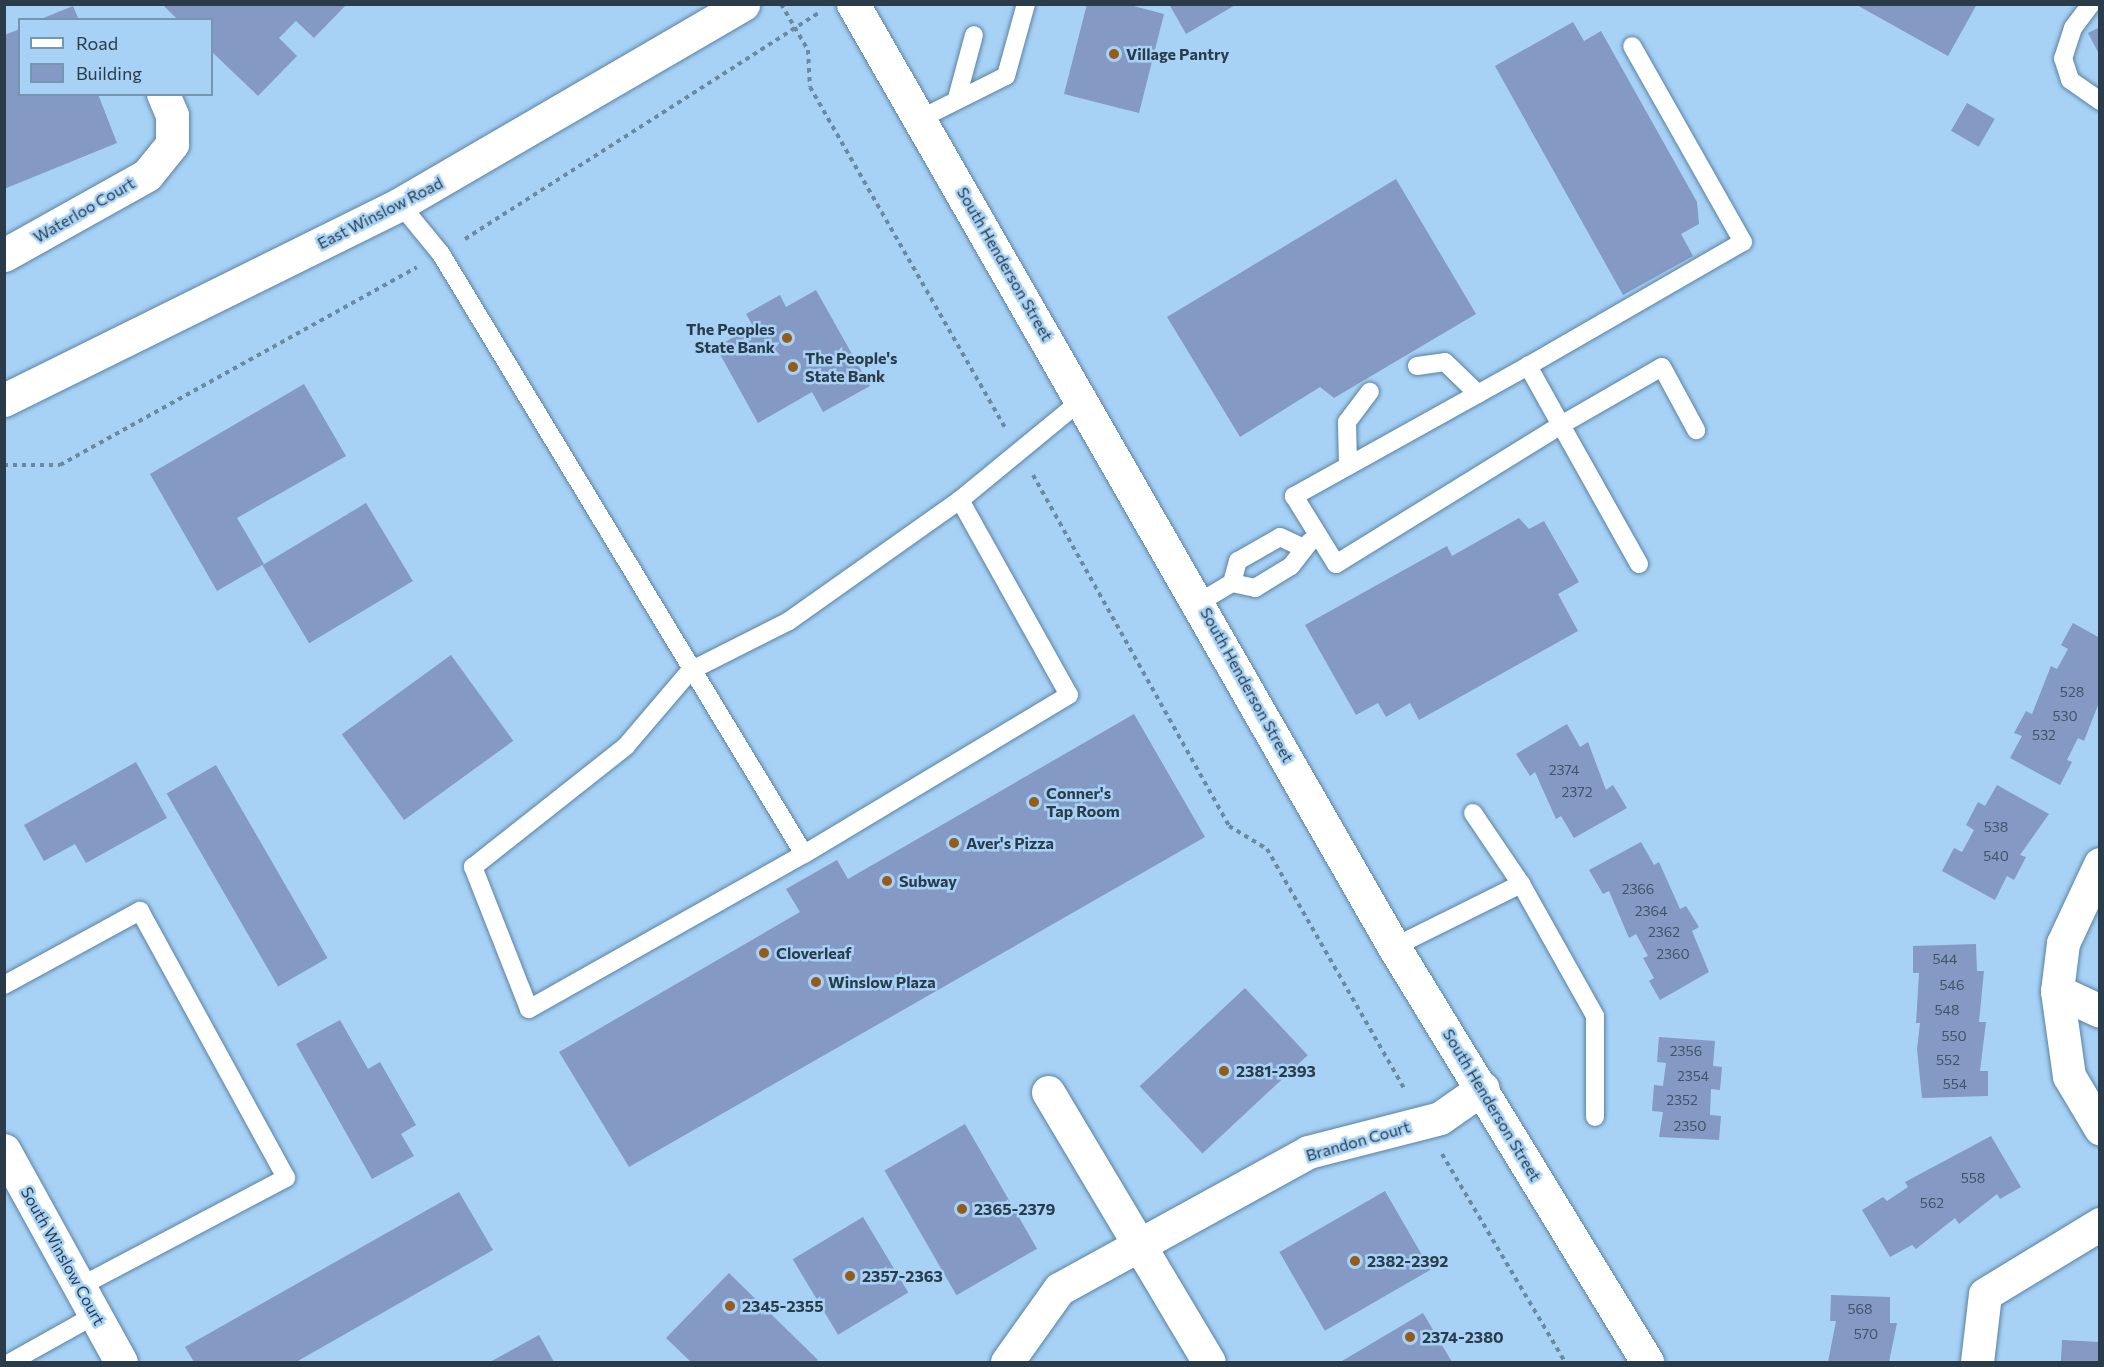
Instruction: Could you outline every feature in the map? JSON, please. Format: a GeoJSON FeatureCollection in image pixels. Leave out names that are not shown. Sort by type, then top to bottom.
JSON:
{"type":"FeatureCollection","features":[{"type":"Feature","properties":{"kind":"street","name":"East Winslow Road"},"geometry":{"type":"LineString","coordinates":[[4,400],[400,204],[743,4]]}},
{"type":"Feature","properties":{"kind":"street","name":"South Henderson Street"},"geometry":{"type":"LineString","coordinates":[[853,4],[1200,602],[1394,947],[1483,1088],[1647,1362]]}},
{"type":"Feature","properties":{"kind":"street","name":"Waterloo Court"},"geometry":{"type":"LineString","coordinates":[[4,255],[147,175],[172,144],[172,115],[164,96]]}},
{"type":"Feature","properties":{"kind":"street"},"geometry":{"type":"LineString","coordinates":[[2100,864],[2063,943],[2057,992],[2069,1076],[2100,1128]]}},
{"type":"Feature","properties":{"kind":"street"},"geometry":{"type":"LineString","coordinates":[[2057,992],[2100,1011]]}},
{"type":"Feature","properties":{"kind":"street","name":"Brandon Court"},"geometry":{"type":"LineString","coordinates":[[1006,1362],[1059,1289],[1308,1152],[1440,1118],[1483,1088]]}},
{"type":"Feature","properties":{"kind":"street"},"geometry":{"type":"LineString","coordinates":[[1048,1092],[1137,1246],[1209,1362]]}},
{"type":"Feature","properties":{"kind":"street","name":"South Winslow Court"},"geometry":{"type":"LineString","coordinates":[[4,1150],[121,1362]]}},
{"type":"Feature","properties":{"kind":"street"},"geometry":{"type":"LineString","coordinates":[[1977,1362],[1986,1294],[2100,1224]]}},
{"type":"Feature","properties":{"kind":"lane"},"geometry":{"type":"LineString","coordinates":[[920,119],[957,98],[1006,76],[1026,4]]}},
{"type":"Feature","properties":{"kind":"lane"},"geometry":{"type":"LineString","coordinates":[[2091,4],[2073,28],[2063,58],[2070,80],[2100,101]]}},
{"type":"Feature","properties":{"kind":"lane"},"geometry":{"type":"LineString","coordinates":[[957,98],[974,35]]}},
{"type":"Feature","properties":{"kind":"lane"},"geometry":{"type":"LineString","coordinates":[[1632,46],[1743,242],[1528,366],[1294,496],[1336,564],[1561,425],[1662,366],[1696,430]]}},
{"type":"Feature","properties":{"kind":"lane"},"geometry":{"type":"LineString","coordinates":[[400,204],[441,254],[690,671],[804,854]]}},
{"type":"Feature","properties":{"kind":"lane"},"geometry":{"type":"LineString","coordinates":[[1417,366],[1445,363],[1478,394]]}},
{"type":"Feature","properties":{"kind":"lane"},"geometry":{"type":"LineString","coordinates":[[1528,366],[1638,564]]}},
{"type":"Feature","properties":{"kind":"lane"},"geometry":{"type":"LineString","coordinates":[[1348,466],[1347,422],[1370,393]]}},
{"type":"Feature","properties":{"kind":"lane"},"geometry":{"type":"LineString","coordinates":[[960,500],[1069,695],[804,854],[529,1010],[473,867],[626,746],[690,671],[789,621],[960,500],[1083,399]]}},
{"type":"Feature","properties":{"kind":"lane"},"geometry":{"type":"LineString","coordinates":[[1200,602],[1232,583],[1255,588],[1291,566],[1301,547],[1319,536]]}},
{"type":"Feature","properties":{"kind":"lane"},"geometry":{"type":"LineString","coordinates":[[1232,583],[1238,561],[1280,537],[1301,547]]}},
{"type":"Feature","properties":{"kind":"lane"},"geometry":{"type":"LineString","coordinates":[[1473,813],[1521,884],[1595,1016],[1595,1117]]}},
{"type":"Feature","properties":{"kind":"lane"},"geometry":{"type":"LineString","coordinates":[[1394,947],[1521,884]]}},
{"type":"Feature","properties":{"kind":"lane"},"geometry":{"type":"LineString","coordinates":[[4,985],[140,911],[286,1178],[79,1287]]}},
{"type":"Feature","properties":{"kind":"lane"},"geometry":{"type":"LineString","coordinates":[[10,1362],[95,1316]]}},
{"type":"Feature","properties":{"kind":"path"},"geometry":{"type":"LineString","coordinates":[[781,4],[808,50],[810,87],[1019,450],[1229,826],[1267,849],[1565,1362]]}},
{"type":"Feature","properties":{"kind":"path"},"geometry":{"type":"LineString","coordinates":[[4,465],[60,465],[441,254],[796,30],[831,4]]}},
{"type":"Feature","properties":{"kind":"building"},"geometry":{"type":"Polygon","coordinates":[[[162,4],[347,4],[314,38],[296,21],[279,38],[297,56],[258,96],[213,53],[213,18],[176,18],[162,4]]]}},
{"type":"Feature","properties":{"kind":"building","name":"Village Pantry"},"geometry":{"type":"Polygon","coordinates":[[[1087,4],[1126,4],[1164,14],[1139,113],[1064,94],[1087,4]]]}},
{"type":"Feature","properties":{"kind":"building"},"geometry":{"type":"Polygon","coordinates":[[[1169,4],[1237,4],[1186,34],[1169,4]]]}},
{"type":"Feature","properties":{"kind":"building"},"geometry":{"type":"Polygon","coordinates":[[[1855,4],[1977,4],[1948,56],[1855,4]]]}},
{"type":"Feature","properties":{"kind":"building"},"geometry":{"type":"Polygon","coordinates":[[[73,6],[78,18],[43,18],[73,6]]]}},
{"type":"Feature","properties":{"kind":"building"},"geometry":{"type":"Polygon","coordinates":[[[1573,22],[1584,41],[1601,31],[1697,202],[1699,224],[1681,234],[1693,256],[1623,295],[1495,66],[1573,22]]]}},
{"type":"Feature","properties":{"kind":"building"},"geometry":{"type":"Polygon","coordinates":[[[2100,27],[2100,56],[2088,33],[2100,27]]]}},
{"type":"Feature","properties":{"kind":"building"},"geometry":{"type":"Polygon","coordinates":[[[18,30],[18,96],[99,96],[117,143],[4,189],[4,35],[18,30]]]}},
{"type":"Feature","properties":{"kind":"building"},"geometry":{"type":"Polygon","coordinates":[[[1967,103],[1995,119],[1979,147],[1951,131],[1967,103]]]}},
{"type":"Feature","properties":{"kind":"building"},"geometry":{"type":"Polygon","coordinates":[[[1396,179],[1476,314],[1334,398],[1320,387],[1240,437],[1167,317],[1396,179]]]}},
{"type":"Feature","properties":{"kind":"building","name":"The People's State Bank"},"geometry":{"type":"Polygon","coordinates":[[[816,290],[870,386],[823,412],[812,392],[758,423],[716,347],[753,326],[746,314],[780,295],[786,307],[816,290]]]}},
{"type":"Feature","properties":{"kind":"building"},"geometry":{"type":"Polygon","coordinates":[[[304,384],[346,456],[237,518],[264,564],[217,591],[150,474],[304,384]]]}},
{"type":"Feature","properties":{"kind":"building"},"geometry":{"type":"Polygon","coordinates":[[[366,503],[413,581],[309,643],[262,565],[366,503]]]}},
{"type":"Feature","properties":{"kind":"building"},"geometry":{"type":"Polygon","coordinates":[[[1519,518],[1529,529],[1544,521],[1579,582],[1558,594],[1578,631],[1419,720],[1410,703],[1386,717],[1378,703],[1356,715],[1305,625],[1447,546],[1452,556],[1519,518]]]}},
{"type":"Feature","properties":{"kind":"building"},"geometry":{"type":"Polygon","coordinates":[[[2073,623],[2100,638],[2100,700],[2084,741],[2078,738],[2067,760],[2072,762],[2060,785],[2010,758],[2022,736],[2014,733],[2026,711],[2032,714],[2051,666],[2057,669],[2068,649],[2061,645],[2073,623]]]}},
{"type":"Feature","properties":{"kind":"building"},"geometry":{"type":"Polygon","coordinates":[[[451,655],[513,741],[404,820],[342,734],[451,655]]]}},
{"type":"Feature","properties":{"kind":"building","name":"Winslow Plaza"},"geometry":{"type":"Polygon","coordinates":[[[1134,714],[1205,837],[629,1167],[559,1052],[800,912],[786,889],[837,860],[848,879],[1134,714]]]}},
{"type":"Feature","properties":{"kind":"building"},"geometry":{"type":"Polygon","coordinates":[[[1567,724],[1580,747],[1588,742],[1606,790],[1613,785],[1627,808],[1574,838],[1561,816],[1556,819],[1535,772],[1530,776],[1516,754],[1567,724]]]}},
{"type":"Feature","properties":{"kind":"building"},"geometry":{"type":"Polygon","coordinates":[[[136,762],[167,818],[86,863],[75,844],[44,861],[24,825],[136,762]]]}},
{"type":"Feature","properties":{"kind":"building"},"geometry":{"type":"Polygon","coordinates":[[[216,765],[328,958],[278,987],[167,794],[216,765]]]}},
{"type":"Feature","properties":{"kind":"building"},"geometry":{"type":"Polygon","coordinates":[[[1997,785],[2049,814],[2020,855],[2026,857],[2014,880],[2007,876],[1995,900],[1942,871],[1954,848],[1962,852],[1974,830],[1966,825],[1978,802],[1985,806],[1997,785]]]}},
{"type":"Feature","properties":{"kind":"building"},"geometry":{"type":"Polygon","coordinates":[[[1641,842],[1654,865],[1659,862],[1680,909],[1686,906],[1699,927],[1692,931],[1709,972],[1660,1000],[1649,981],[1654,978],[1643,958],[1648,956],[1636,934],[1629,938],[1609,891],[1603,894],[1589,870],[1641,842]]]}},
{"type":"Feature","properties":{"kind":"building"},"geometry":{"type":"Polygon","coordinates":[[[1976,944],[1977,971],[1984,971],[1979,1022],[1986,1022],[1980,1071],[1988,1071],[1988,1096],[1922,1098],[1917,1049],[1920,1023],[1916,1023],[1919,973],[1913,973],[1913,946],[1976,944]]]}},
{"type":"Feature","properties":{"kind":"building","name":"2381-2393"},"geometry":{"type":"Polygon","coordinates":[[[1245,988],[1308,1055],[1202,1153],[1140,1086],[1245,988]]]}},
{"type":"Feature","properties":{"kind":"building"},"geometry":{"type":"Polygon","coordinates":[[[340,1020],[368,1069],[380,1062],[416,1125],[401,1134],[414,1156],[372,1179],[296,1044],[340,1020]]]}},
{"type":"Feature","properties":{"kind":"building"},"geometry":{"type":"Polygon","coordinates":[[[1659,1037],[1715,1041],[1713,1066],[1722,1067],[1720,1090],[1711,1089],[1710,1115],[1721,1116],[1719,1140],[1659,1137],[1663,1112],[1652,1111],[1654,1085],[1663,1086],[1666,1063],[1657,1062],[1659,1037]]]}},
{"type":"Feature","properties":{"kind":"building","name":"2365-2379"},"geometry":{"type":"Polygon","coordinates":[[[965,1124],[1037,1249],[956,1295],[884,1170],[965,1124]]]}},
{"type":"Feature","properties":{"kind":"building"},"geometry":{"type":"Polygon","coordinates":[[[1991,1136],[2021,1187],[2000,1199],[1997,1194],[1959,1224],[1955,1218],[1916,1249],[1912,1245],[1890,1257],[1862,1210],[1883,1197],[1887,1201],[1908,1187],[1905,1182],[1991,1136]]]}},
{"type":"Feature","properties":{"kind":"building","name":"2382-2392"},"geometry":{"type":"Polygon","coordinates":[[[1385,1191],[1430,1270],[1325,1331],[1279,1252],[1385,1191]]]}},
{"type":"Feature","properties":{"kind":"building"},"geometry":{"type":"Polygon","coordinates":[[[459,1192],[493,1250],[296,1362],[194,1362],[185,1347],[459,1192]]]}},
{"type":"Feature","properties":{"kind":"building","name":"2357-2363"},"geometry":{"type":"Polygon","coordinates":[[[863,1217],[908,1292],[838,1335],[793,1259],[863,1217]]]}},
{"type":"Feature","properties":{"kind":"building","name":"2345-2355"},"geometry":{"type":"Polygon","coordinates":[[[729,1273],[818,1360],[815,1362],[691,1362],[666,1338],[729,1273]]]}},
{"type":"Feature","properties":{"kind":"building"},"geometry":{"type":"Polygon","coordinates":[[[1831,1295],[1890,1297],[1890,1323],[1897,1323],[1889,1362],[1828,1362],[1836,1321],[1830,1321],[1831,1295]]]}},
{"type":"Feature","properties":{"kind":"building","name":"2374-2380"},"geometry":{"type":"Polygon","coordinates":[[[1423,1313],[1452,1362],[1342,1361],[1423,1313]]]}},
{"type":"Feature","properties":{"kind":"building"},"geometry":{"type":"Polygon","coordinates":[[[539,1335],[554,1362],[490,1362],[539,1335]]]}},
{"type":"Feature","properties":{"kind":"building"},"geometry":{"type":"Polygon","coordinates":[[[2062,1340],[2100,1342],[2099,1362],[2061,1362],[2062,1340]]]}},
{"type":"Feature","properties":{"kind":"place","name":"Village Pantry"},"geometry":{"type":"Point","coordinates":[1114,54]}},
{"type":"Feature","properties":{"kind":"place","name":"The Peoples State Bank"},"geometry":{"type":"Point","coordinates":[787,338]}},
{"type":"Feature","properties":{"kind":"place","name":"The People's State Bank"},"geometry":{"type":"Point","coordinates":[793,367]}},
{"type":"Feature","properties":{"kind":"place","name":"Conner's Tap Room"},"geometry":{"type":"Point","coordinates":[1034,802]}},
{"type":"Feature","properties":{"kind":"place","name":"Aver's Pizza"},"geometry":{"type":"Point","coordinates":[954,843]}},
{"type":"Feature","properties":{"kind":"place","name":"Subway"},"geometry":{"type":"Point","coordinates":[887,881]}},
{"type":"Feature","properties":{"kind":"place","name":"Cloverleaf"},"geometry":{"type":"Point","coordinates":[764,953]}},
{"type":"Feature","properties":{"kind":"place","name":"Winslow Plaza"},"geometry":{"type":"Point","coordinates":[816,982]}},
{"type":"Feature","properties":{"kind":"place","name":"2381-2393"},"geometry":{"type":"Point","coordinates":[1224,1071]}},
{"type":"Feature","properties":{"kind":"place","name":"2365-2379"},"geometry":{"type":"Point","coordinates":[962,1209]}},
{"type":"Feature","properties":{"kind":"place","name":"2382-2392"},"geometry":{"type":"Point","coordinates":[1355,1261]}},
{"type":"Feature","properties":{"kind":"place","name":"2357-2363"},"geometry":{"type":"Point","coordinates":[850,1276]}},
{"type":"Feature","properties":{"kind":"place","name":"2345-2355"},"geometry":{"type":"Point","coordinates":[730,1306]}},
{"type":"Feature","properties":{"kind":"place","name":"2374-2380"},"geometry":{"type":"Point","coordinates":[1410,1337]}}]}
